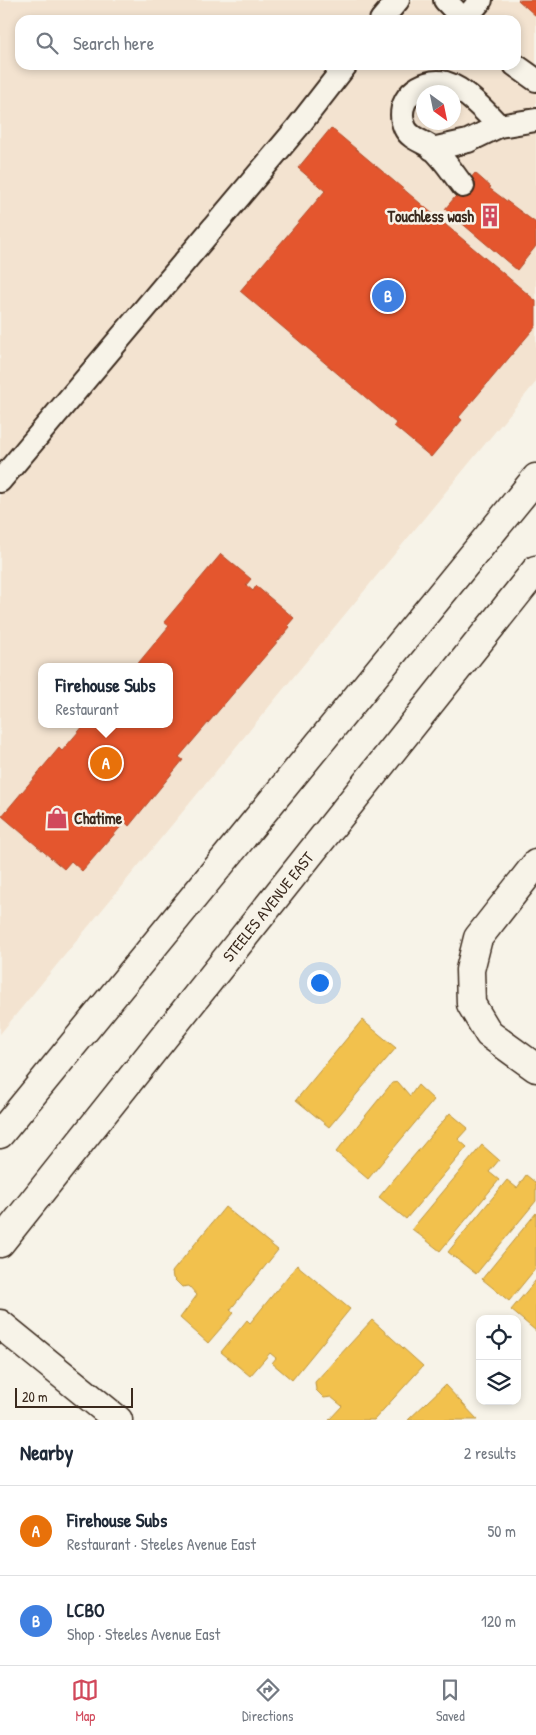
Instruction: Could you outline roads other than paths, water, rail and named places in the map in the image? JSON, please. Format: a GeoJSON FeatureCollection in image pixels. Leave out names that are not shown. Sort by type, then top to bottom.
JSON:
{"type":"FeatureCollection","features":[{"type":"Feature","properties":{"kind":"main road"},"geometry":{"type":"LineString","coordinates":[[0,1134],[536,478]]}},
{"type":"Feature","properties":{"kind":"main road","name":"STEELES AVENUE EAST"},"geometry":{"type":"LineString","coordinates":[[0,1242],[536,570]]}},
{"type":"Feature","properties":{"kind":"main road"},"geometry":{"type":"LineString","coordinates":[[536,864],[478,938],[470,970],[471,1004],[489,1034],[536,1068]]}},
{"type":"Feature","properties":{"kind":"main road"},"geometry":{"type":"LineString","coordinates":[[0,1324],[118,1420]]}},
{"type":"Feature","properties":{"kind":"lane"},"geometry":{"type":"LineString","coordinates":[[385,15],[398,0]]}},
{"type":"Feature","properties":{"kind":"lane"},"geometry":{"type":"LineString","coordinates":[[445,0],[459,15]]}},
{"type":"Feature","properties":{"kind":"lane"},"geometry":{"type":"LineString","coordinates":[[468,15],[481,0]]}},
{"type":"Feature","properties":{"kind":"lane"},"geometry":{"type":"LineString","coordinates":[[521,69],[536,80]]}},
{"type":"Feature","properties":{"kind":"lane"},"geometry":{"type":"LineString","coordinates":[[0,481],[297,128],[342,70]]}},
{"type":"Feature","properties":{"kind":"lane"},"geometry":{"type":"LineString","coordinates":[[464,186],[432,149],[415,139],[405,129],[402,115],[403,101],[416,88],[433,82],[448,83],[484,109],[499,126]]}},
{"type":"Feature","properties":{"kind":"lane"},"geometry":{"type":"LineString","coordinates":[[432,149],[468,141],[499,126],[536,120]]}},
{"type":"Feature","properties":{"kind":"place","name":"Touchless wash"},"geometry":{"type":"Point","coordinates":[490,216]}},
{"type":"Feature","properties":{"kind":"place","name":"LCBO"},"geometry":{"type":"Point","coordinates":[388,296]}},
{"type":"Feature","properties":{"kind":"place","name":"Firehouse Subs"},"geometry":{"type":"Point","coordinates":[106,763]}},
{"type":"Feature","properties":{"kind":"place","name":"Chatime"},"geometry":{"type":"Point","coordinates":[57,818]}}]}
